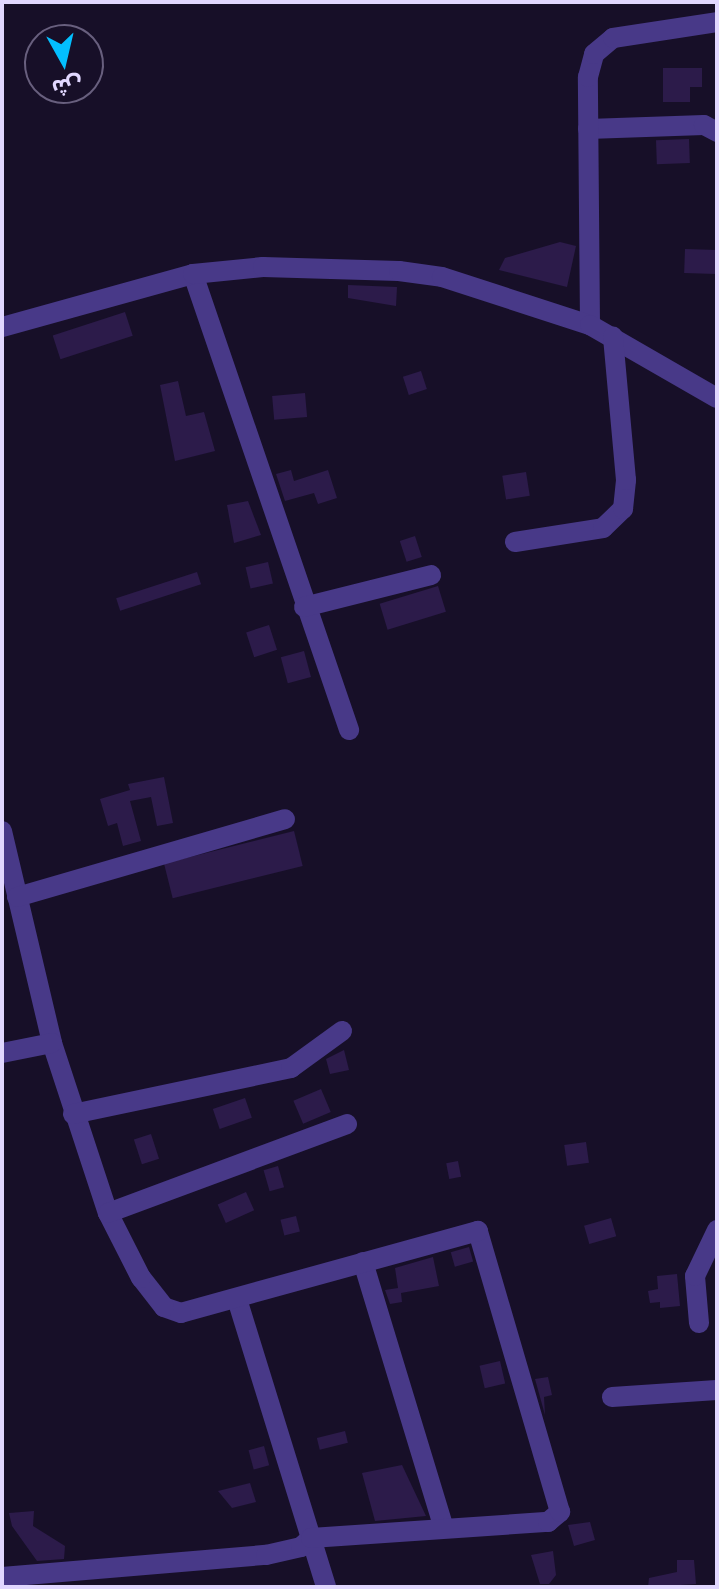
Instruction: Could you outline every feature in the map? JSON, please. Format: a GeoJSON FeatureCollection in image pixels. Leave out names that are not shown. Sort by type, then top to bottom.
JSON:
{"type":"FeatureCollection","features":[{"type":"Feature","properties":{"kind":"street"},"geometry":{"type":"LineString","coordinates":[[590,325],[588,77],[603,42],[715,26]]}},
{"type":"Feature","properties":{"kind":"street"},"geometry":{"type":"LineString","coordinates":[[588,129],[704,125],[717,132]]}},
{"type":"Feature","properties":{"kind":"street"},"geometry":{"type":"LineString","coordinates":[[2,327],[193,274],[263,267],[399,271],[456,281],[590,325],[717,398]]}},
{"type":"Feature","properties":{"kind":"street"},"geometry":{"type":"LineString","coordinates":[[193,274],[304,607],[349,730]]}},
{"type":"Feature","properties":{"kind":"street"},"geometry":{"type":"LineString","coordinates":[[515,542],[603,528],[623,509],[627,489],[613,337]]}},
{"type":"Feature","properties":{"kind":"street"},"geometry":{"type":"LineString","coordinates":[[304,607],[431,575]]}},
{"type":"Feature","properties":{"kind":"street"},"geometry":{"type":"LineString","coordinates":[[17,897],[285,819]]}},
{"type":"Feature","properties":{"kind":"street"},"geometry":{"type":"LineString","coordinates":[[2,831],[52,1043],[73,1114],[108,1213],[141,1278],[164,1307],[181,1313],[473,1230],[481,1236],[561,1507],[548,1522],[311,1538],[301,1547],[266,1555],[74,1579],[2,1577]]}},
{"type":"Feature","properties":{"kind":"street"},"geometry":{"type":"LineString","coordinates":[[73,1114],[291,1068],[342,1031]]}},
{"type":"Feature","properties":{"kind":"street"},"geometry":{"type":"LineString","coordinates":[[2,1053],[52,1043]]}},
{"type":"Feature","properties":{"kind":"street"},"geometry":{"type":"LineString","coordinates":[[108,1213],[347,1124]]}},
{"type":"Feature","properties":{"kind":"street"},"geometry":{"type":"LineString","coordinates":[[699,1323],[695,1276],[717,1230]]}},
{"type":"Feature","properties":{"kind":"street"},"geometry":{"type":"LineString","coordinates":[[363,1262],[444,1528]]}},
{"type":"Feature","properties":{"kind":"street"},"geometry":{"type":"LineString","coordinates":[[237,1299],[326,1587]]}},
{"type":"Feature","properties":{"kind":"street"},"geometry":{"type":"LineString","coordinates":[[612,1397],[717,1390]]}},
{"type":"Feature","properties":{"kind":"building"},"geometry":{"type":"Polygon","coordinates":[[[663,68],[702,68],[702,87],[690,87],[690,102],[663,102],[663,68]]]}},
{"type":"Feature","properties":{"kind":"building"},"geometry":{"type":"Polygon","coordinates":[[[689,139],[690,163],[657,164],[656,140],[689,139]]]}},
{"type":"Feature","properties":{"kind":"building"},"geometry":{"type":"Polygon","coordinates":[[[560,242],[576,246],[567,287],[499,270],[505,258],[560,242]]]}},
{"type":"Feature","properties":{"kind":"building"},"geometry":{"type":"Polygon","coordinates":[[[685,249],[717,250],[716,274],[684,273],[685,249]]]}},
{"type":"Feature","properties":{"kind":"building"},"geometry":{"type":"Polygon","coordinates":[[[348,285],[397,287],[396,306],[348,298],[348,285]]]}},
{"type":"Feature","properties":{"kind":"building"},"geometry":{"type":"Polygon","coordinates":[[[125,312],[133,336],[60,359],[53,335],[125,312]]]}},
{"type":"Feature","properties":{"kind":"building"},"geometry":{"type":"Polygon","coordinates":[[[421,371],[427,389],[409,395],[403,377],[421,371]]]}},
{"type":"Feature","properties":{"kind":"building"},"geometry":{"type":"Polygon","coordinates":[[[178,381],[186,416],[204,412],[215,451],[175,461],[160,385],[178,381]]]}},
{"type":"Feature","properties":{"kind":"building"},"geometry":{"type":"Polygon","coordinates":[[[305,393],[307,417],[274,420],[272,396],[305,393]]]}},
{"type":"Feature","properties":{"kind":"building"},"geometry":{"type":"Polygon","coordinates":[[[291,470],[294,481],[328,470],[337,498],[318,504],[314,493],[285,501],[276,474],[291,470]]]}},
{"type":"Feature","properties":{"kind":"building"},"geometry":{"type":"Polygon","coordinates":[[[526,472],[530,496],[506,499],[502,476],[526,472]]]}},
{"type":"Feature","properties":{"kind":"building"},"geometry":{"type":"Polygon","coordinates":[[[248,501],[261,535],[234,543],[227,505],[248,501]]]}},
{"type":"Feature","properties":{"kind":"building"},"geometry":{"type":"Polygon","coordinates":[[[415,536],[422,557],[407,562],[400,541],[415,536]]]}},
{"type":"Feature","properties":{"kind":"building"},"geometry":{"type":"Polygon","coordinates":[[[268,562],[273,583],[251,589],[246,567],[268,562]]]}},
{"type":"Feature","properties":{"kind":"building"},"geometry":{"type":"Polygon","coordinates":[[[197,572],[201,584],[120,611],[116,598],[197,572]]]}},
{"type":"Feature","properties":{"kind":"building"},"geometry":{"type":"Polygon","coordinates":[[[438,586],[446,612],[388,630],[380,604],[438,586]]]}},
{"type":"Feature","properties":{"kind":"building"},"geometry":{"type":"Polygon","coordinates":[[[269,625],[277,650],[254,657],[246,632],[269,625]]]}},
{"type":"Feature","properties":{"kind":"building"},"geometry":{"type":"Polygon","coordinates":[[[304,651],[311,677],[288,683],[281,657],[304,651]]]}},
{"type":"Feature","properties":{"kind":"building"},"geometry":{"type":"Polygon","coordinates":[[[164,777],[173,823],[157,826],[151,797],[130,801],[141,841],[123,846],[117,823],[108,826],[100,799],[130,790],[128,784],[164,777]]]}},
{"type":"Feature","properties":{"kind":"building"},"geometry":{"type":"Polygon","coordinates":[[[294,831],[303,866],[173,898],[164,863],[294,831]]]}},
{"type":"Feature","properties":{"kind":"building"},"geometry":{"type":"Polygon","coordinates":[[[344,1050],[349,1070],[330,1074],[326,1059],[344,1050]]]}},
{"type":"Feature","properties":{"kind":"building"},"geometry":{"type":"Polygon","coordinates":[[[321,1089],[331,1112],[303,1124],[293,1101],[321,1089]]]}},
{"type":"Feature","properties":{"kind":"building"},"geometry":{"type":"Polygon","coordinates":[[[245,1098],[252,1118],[220,1129],[213,1109],[245,1098]]]}},
{"type":"Feature","properties":{"kind":"building"},"geometry":{"type":"Polygon","coordinates":[[[151,1134],[159,1159],[142,1164],[134,1140],[151,1134]]]}},
{"type":"Feature","properties":{"kind":"building"},"geometry":{"type":"Polygon","coordinates":[[[586,1142],[589,1163],[567,1166],[564,1145],[586,1142]]]}},
{"type":"Feature","properties":{"kind":"building"},"geometry":{"type":"Polygon","coordinates":[[[458,1161],[461,1177],[449,1179],[446,1163],[458,1161]]]}},
{"type":"Feature","properties":{"kind":"building"},"geometry":{"type":"Polygon","coordinates":[[[278,1166],[284,1187],[270,1191],[264,1170],[278,1166]]]}},
{"type":"Feature","properties":{"kind":"building"},"geometry":{"type":"Polygon","coordinates":[[[246,1192],[254,1210],[226,1223],[218,1205],[246,1192]]]}},
{"type":"Feature","properties":{"kind":"building"},"geometry":{"type":"Polygon","coordinates":[[[296,1216],[300,1232],[284,1235],[280,1220],[296,1216]]]}},
{"type":"Feature","properties":{"kind":"building"},"geometry":{"type":"Polygon","coordinates":[[[611,1218],[616,1236],[589,1244],[584,1226],[611,1218]]]}},
{"type":"Feature","properties":{"kind":"building"},"geometry":{"type":"Polygon","coordinates":[[[469,1247],[473,1261],[455,1267],[451,1252],[469,1247]]]}},
{"type":"Feature","properties":{"kind":"building"},"geometry":{"type":"Polygon","coordinates":[[[433,1257],[439,1286],[401,1293],[402,1302],[390,1304],[385,1290],[398,1288],[395,1268],[433,1257]]]}},
{"type":"Feature","properties":{"kind":"building"},"geometry":{"type":"Polygon","coordinates":[[[677,1274],[680,1306],[660,1308],[660,1302],[650,1303],[648,1291],[658,1289],[657,1276],[677,1274]]]}},
{"type":"Feature","properties":{"kind":"building"},"geometry":{"type":"Polygon","coordinates":[[[500,1361],[505,1383],[485,1388],[480,1366],[500,1361]]]}},
{"type":"Feature","properties":{"kind":"building"},"geometry":{"type":"Polygon","coordinates":[[[548,1377],[552,1395],[544,1397],[545,1415],[535,1379],[548,1377]]]}},
{"type":"Feature","properties":{"kind":"building"},"geometry":{"type":"Polygon","coordinates":[[[345,1431],[348,1443],[320,1450],[317,1438],[345,1431]]]}},
{"type":"Feature","properties":{"kind":"building"},"geometry":{"type":"Polygon","coordinates":[[[264,1446],[269,1465],[254,1469],[249,1450],[264,1446]]]}},
{"type":"Feature","properties":{"kind":"building"},"geometry":{"type":"Polygon","coordinates":[[[402,1465],[426,1516],[375,1521],[362,1473],[402,1465]]]}},
{"type":"Feature","properties":{"kind":"building"},"geometry":{"type":"Polygon","coordinates":[[[250,1483],[256,1502],[232,1508],[218,1491],[250,1483]]]}},
{"type":"Feature","properties":{"kind":"building"},"geometry":{"type":"Polygon","coordinates":[[[34,1511],[33,1526],[65,1546],[64,1559],[37,1561],[12,1526],[9,1513],[34,1511]]]}},
{"type":"Feature","properties":{"kind":"building"},"geometry":{"type":"Polygon","coordinates":[[[590,1522],[595,1540],[574,1546],[568,1525],[590,1522]]]}},
{"type":"Feature","properties":{"kind":"building"},"geometry":{"type":"Polygon","coordinates":[[[553,1551],[556,1575],[549,1584],[540,1584],[531,1555],[553,1551]]]}},
{"type":"Feature","properties":{"kind":"building"},"geometry":{"type":"Polygon","coordinates":[[[677,1560],[694,1560],[696,1584],[648,1587],[649,1578],[677,1572],[677,1560]]]}}]}
